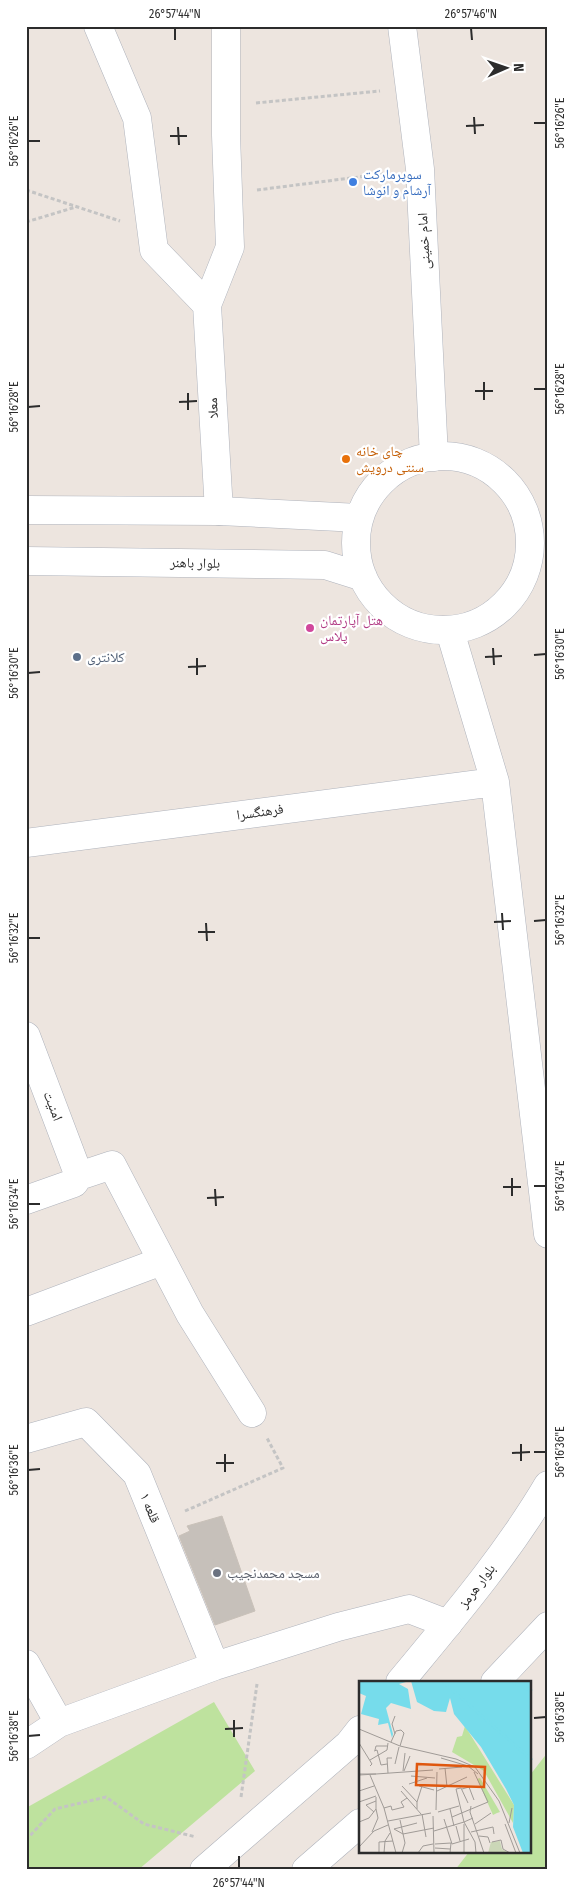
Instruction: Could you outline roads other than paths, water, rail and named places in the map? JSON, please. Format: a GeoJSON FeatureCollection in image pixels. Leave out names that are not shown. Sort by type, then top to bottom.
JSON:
{"type":"FeatureCollection","features":[{"type":"Feature","properties":{"kind":"street"},"geometry":{"type":"LineString","coordinates":[[98,26],[137,118],[154,250],[207,305],[230,246],[226,26]]}},
{"type":"Feature","properties":{"kind":"street","name":"امام خمینی"},"geometry":{"type":"LineString","coordinates":[[402,26],[420,169],[434,456]]}},
{"type":"Feature","properties":{"kind":"street","name":"معلا"},"geometry":{"type":"LineString","coordinates":[[207,305],[219,511]]}},
{"type":"Feature","properties":{"kind":"street"},"geometry":{"type":"LineString","coordinates":[[434,456],[457,457],[478,464],[497,475],[536,512],[529,532],[529,552],[536,571],[496,613],[474,625],[450,631],[428,630],[407,623],[388,612],[373,596],[362,577],[356,547],[359,518],[371,494],[388,475],[410,463],[434,456]]}},
{"type":"Feature","properties":{"kind":"street"},"geometry":{"type":"LineString","coordinates":[[26,510],[219,511],[359,518]]}},
{"type":"Feature","properties":{"kind":"street","name":"بلوار باهنر"},"geometry":{"type":"LineString","coordinates":[[26,561],[325,565],[362,577]]}},
{"type":"Feature","properties":{"kind":"street"},"geometry":{"type":"LineString","coordinates":[[450,631],[495,782],[548,1234]]}},
{"type":"Feature","properties":{"kind":"street","name":"فرهنگسرا"},"geometry":{"type":"LineString","coordinates":[[26,843],[495,782]]}},
{"type":"Feature","properties":{"kind":"street","name":"امنیت"},"geometry":{"type":"LineString","coordinates":[[26,1036],[79,1176]]}},
{"type":"Feature","properties":{"kind":"street"},"geometry":{"type":"LineString","coordinates":[[26,1200],[74,1183],[79,1176],[112,1165],[190,1314],[252,1413]]}},
{"type":"Feature","properties":{"kind":"street"},"geometry":{"type":"LineString","coordinates":[[26,1312],[162,1260]]}},
{"type":"Feature","properties":{"kind":"street","name":"قلعه ۱"},"geometry":{"type":"LineString","coordinates":[[26,1439],[86,1422],[137,1474],[215,1666]]}},
{"type":"Feature","properties":{"kind":"street","name":"بلوار هرمز"},"geometry":{"type":"LineString","coordinates":[[401,1681],[448,1624],[529,1517],[548,1485]]}},
{"type":"Feature","properties":{"kind":"street"},"geometry":{"type":"LineString","coordinates":[[26,1744],[59,1723],[215,1666],[338,1627],[409,1609],[448,1624]]}},
{"type":"Feature","properties":{"kind":"street"},"geometry":{"type":"LineString","coordinates":[[496,1681],[548,1626]]}},
{"type":"Feature","properties":{"kind":"street"},"geometry":{"type":"LineString","coordinates":[[26,1664],[59,1723]]}},
{"type":"Feature","properties":{"kind":"street"},"geometry":{"type":"LineString","coordinates":[[204,1870],[349,1744],[359,1731]]}},
{"type":"Feature","properties":{"kind":"street"},"geometry":{"type":"LineString","coordinates":[[306,1870],[359,1824]]}},
{"type":"Feature","properties":{"kind":"place","name":"سوپرمارکت آرشام و انوشا"},"geometry":{"type":"Point","coordinates":[353,182]}},
{"type":"Feature","properties":{"kind":"place","name":"چای خانه سنتی درویش"},"geometry":{"type":"Point","coordinates":[346,459]}},
{"type":"Feature","properties":{"kind":"place","name":"هتل آپارتمان پلاس"},"geometry":{"type":"Point","coordinates":[310,628]}},
{"type":"Feature","properties":{"kind":"place","name":"کلانتری"},"geometry":{"type":"Point","coordinates":[77,657]}},
{"type":"Feature","properties":{"kind":"place","name":"مسجد محمدنجیب"},"geometry":{"type":"Point","coordinates":[217,1573]}}]}
